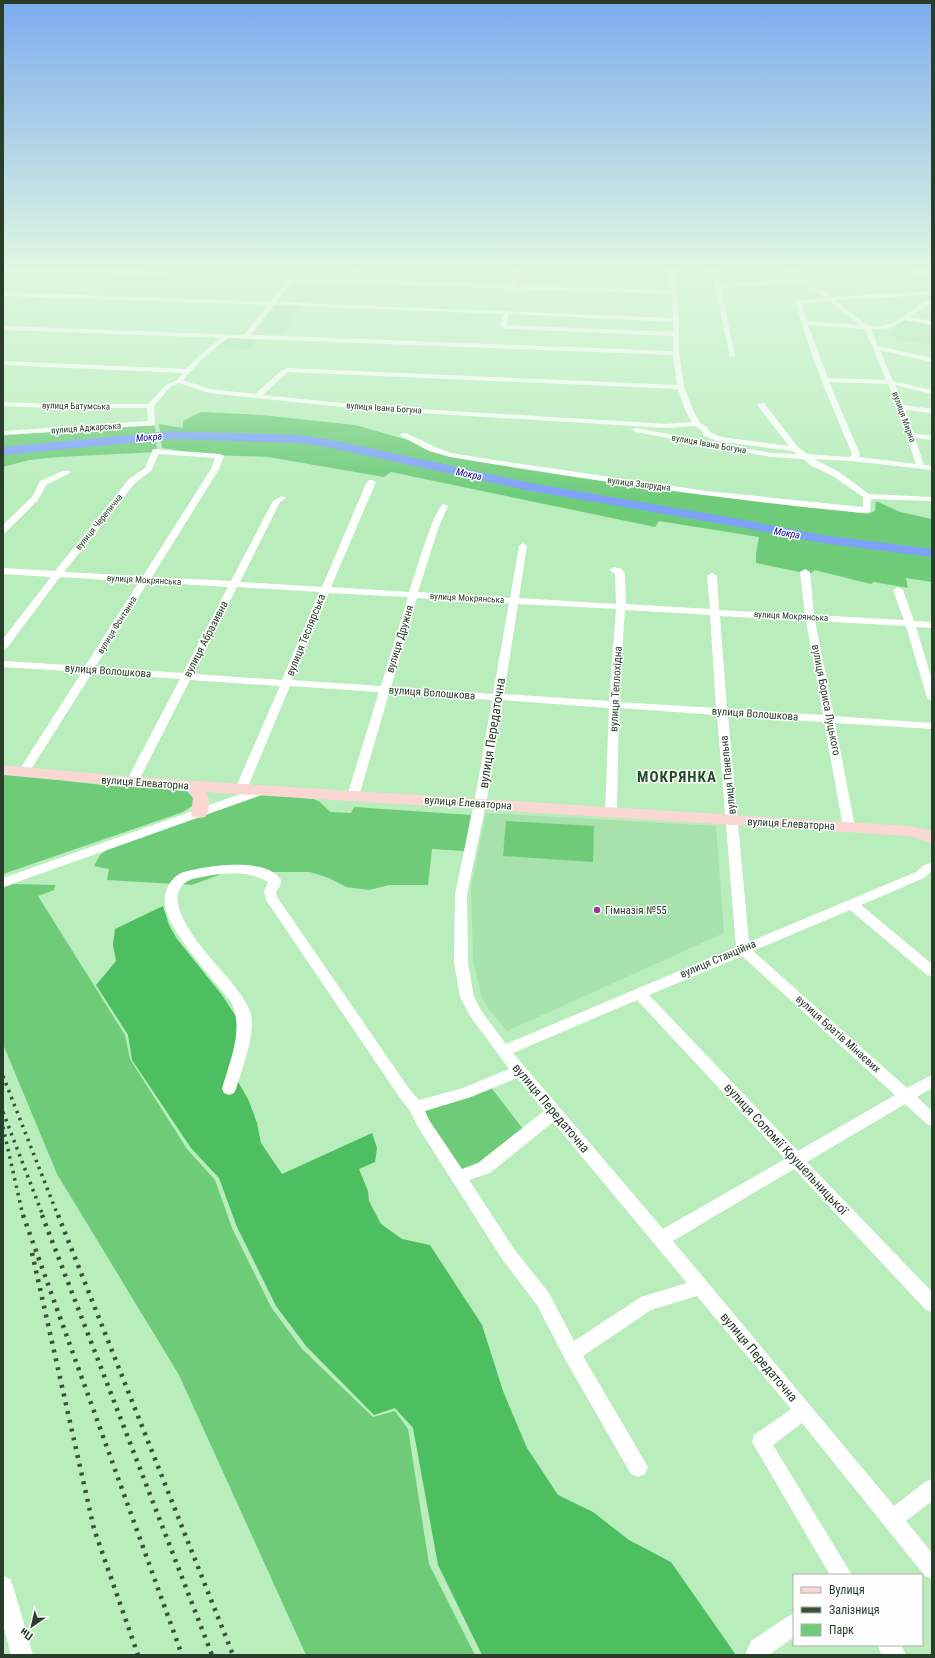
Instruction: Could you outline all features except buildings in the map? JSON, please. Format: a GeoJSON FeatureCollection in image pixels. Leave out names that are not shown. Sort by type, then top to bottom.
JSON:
{"type":"FeatureCollection","features":[{"type":"Feature","properties":{"kind":"street"},"geometry":{"type":"LineString","coordinates":[[150,406],[168,386],[179,381],[187,371],[215,344]]}},
{"type":"Feature","properties":{"kind":"street"},"geometry":{"type":"LineString","coordinates":[[472,344],[676,352]]}},
{"type":"Feature","properties":{"kind":"street"},"geometry":{"type":"LineString","coordinates":[[676,344],[681,387],[690,412],[697,424],[704,428],[707,434],[720,439],[795,449]]}},
{"type":"Feature","properties":{"kind":"street"},"geometry":{"type":"LineString","coordinates":[[730,344],[732,356]]}},
{"type":"Feature","properties":{"kind":"street"},"geometry":{"type":"LineString","coordinates":[[812,344],[856,454],[856,457],[851,460]]}},
{"type":"Feature","properties":{"kind":"street"},"geometry":{"type":"LineString","coordinates":[[876,347],[932,360]]}},
{"type":"Feature","properties":{"kind":"street","name":"вулиця Мирна"},"geometry":{"type":"LineString","coordinates":[[876,347],[901,407],[921,467]]}},
{"type":"Feature","properties":{"kind":"street"},"geometry":{"type":"LineString","coordinates":[[3,363],[187,371]]}},
{"type":"Feature","properties":{"kind":"street"},"geometry":{"type":"LineString","coordinates":[[257,396],[284,371],[287,370],[681,387]]}},
{"type":"Feature","properties":{"kind":"street"},"geometry":{"type":"LineString","coordinates":[[825,380],[890,382],[932,392]]}},
{"type":"Feature","properties":{"kind":"street","name":"вулиця Івана Богуна"},"geometry":{"type":"LineString","coordinates":[[179,381],[209,391],[371,408],[666,426],[697,424]]}},
{"type":"Feature","properties":{"kind":"street","name":"вулиця Батумська"},"geometry":{"type":"LineString","coordinates":[[3,404],[52,406],[150,406]]}},
{"type":"Feature","properties":{"kind":"street"},"geometry":{"type":"LineString","coordinates":[[761,404],[795,449],[803,456],[815,464],[836,474],[867,496],[932,499]]}},
{"type":"Feature","properties":{"kind":"street","name":"вулиця Аджарська"},"geometry":{"type":"LineString","coordinates":[[3,433],[152,423],[150,406]]}},
{"type":"Feature","properties":{"kind":"street"},"geometry":{"type":"LineString","coordinates":[[901,407],[932,410]]}},
{"type":"Feature","properties":{"kind":"street","name":"вулиця Івана Богуна"},"geometry":{"type":"LineString","coordinates":[[591,421],[764,454],[790,457],[803,456],[932,468]]}},
{"type":"Feature","properties":{"kind":"street"},"geometry":{"type":"LineString","coordinates":[[911,435],[932,438]]}},
{"type":"Feature","properties":{"kind":"street","name":"вулиця Запрудна"},"geometry":{"type":"LineString","coordinates":[[403,436],[432,449],[450,454],[574,475],[692,491],[863,510],[867,510],[867,496]]}},
{"type":"Feature","properties":{"kind":"street","name":"вулиця Черепична"},"geometry":{"type":"LineString","coordinates":[[3,646],[56,575],[132,481],[148,469],[156,450],[220,456]]}},
{"type":"Feature","properties":{"kind":"street","name":"вулиця Фонтанна"},"geometry":{"type":"LineString","coordinates":[[24,772],[215,469],[220,456]]}},
{"type":"Feature","properties":{"kind":"street"},"geometry":{"type":"LineString","coordinates":[[3,530],[35,498],[43,483],[66,473]]}},
{"type":"Feature","properties":{"kind":"street","name":"вулиця Теслярська"},"geometry":{"type":"LineString","coordinates":[[241,789],[287,682],[324,590],[372,482]]}},
{"type":"Feature","properties":{"kind":"street","name":"вулиця Абразивна"},"geometry":{"type":"LineString","coordinates":[[132,782],[277,501],[282,498]]}},
{"type":"Feature","properties":{"kind":"street","name":"вулиця Дружня"},"geometry":{"type":"LineString","coordinates":[[353,796],[413,595],[434,529],[444,506]]}},
{"type":"Feature","properties":{"kind":"street","name":"вулиця Передаточна"},"geometry":{"type":"LineString","coordinates":[[523,546],[480,804],[461,894],[461,963],[467,997],[477,1016],[503,1051],[804,1411],[932,1569]]}},
{"type":"Feature","properties":{"kind":"street","name":"вулиця Теплохідна"},"geometry":{"type":"LineString","coordinates":[[611,812],[614,704],[621,606],[620,574],[618,571],[614,570]]}},
{"type":"Feature","properties":{"kind":"street","name":"вулиця Мокрянська"},"geometry":{"type":"LineString","coordinates":[[3,571],[932,625]]}},
{"type":"Feature","properties":{"kind":"street","name":"вулиця Бориса Луцького"},"geometry":{"type":"LineString","coordinates":[[805,572],[810,618],[830,718],[849,827]]}},
{"type":"Feature","properties":{"kind":"street","name":"вулиця Панельна"},"geometry":{"type":"LineString","coordinates":[[712,576],[716,612],[722,712],[733,820],[743,948]]}},
{"type":"Feature","properties":{"kind":"street"},"geometry":{"type":"LineString","coordinates":[[898,590],[910,623],[932,698]]}},
{"type":"Feature","properties":{"kind":"street","name":"вулиця Волошкова"},"geometry":{"type":"LineString","coordinates":[[3,664],[932,726]]}},
{"type":"Feature","properties":{"kind":"street","name":"вулиця Елеваторна"},"geometry":{"type":"LineString","coordinates":[[3,770],[132,782],[909,831],[925,834],[932,838]]}},
{"type":"Feature","properties":{"kind":"street"},"geometry":{"type":"LineString","coordinates":[[192,786],[199,793],[202,800],[199,813]]}},
{"type":"Feature","properties":{"kind":"street"},"geometry":{"type":"LineString","coordinates":[[3,882],[263,790]]}},
{"type":"Feature","properties":{"kind":"street","name":"вулиця Станційна"},"geometry":{"type":"LineString","coordinates":[[503,1051],[639,994],[743,948],[920,875],[928,868],[932,867]]}},
{"type":"Feature","properties":{"kind":"street"},"geometry":{"type":"LineString","coordinates":[[229,1089],[244,1027],[243,1011],[226,984],[181,931],[172,909],[170,896],[172,886],[182,878],[230,868],[251,870],[268,875],[275,880],[274,886],[270,891],[271,897],[401,1088],[416,1107],[423,1123],[508,1254],[543,1299],[571,1353],[638,1467]]}},
{"type":"Feature","properties":{"kind":"street"},"geometry":{"type":"LineString","coordinates":[[850,904],[932,971]]}},
{"type":"Feature","properties":{"kind":"street","name":"вулиця Братів Мінаєвих"},"geometry":{"type":"LineString","coordinates":[[743,948],[932,1120]]}},
{"type":"Feature","properties":{"kind":"street","name":"вулиця Соломії Крушельницької"},"geometry":{"type":"LineString","coordinates":[[639,994],[932,1304]]}},
{"type":"Feature","properties":{"kind":"street"},"geometry":{"type":"LineString","coordinates":[[416,1107],[466,1093],[520,1071]]}},
{"type":"Feature","properties":{"kind":"street"},"geometry":{"type":"LineString","coordinates":[[661,1239],[932,1081]]}},
{"type":"Feature","properties":{"kind":"street"},"geometry":{"type":"LineString","coordinates":[[459,1177],[484,1168],[554,1112]]}},
{"type":"Feature","properties":{"kind":"street"},"geometry":{"type":"LineString","coordinates":[[571,1353],[647,1303],[700,1286]]}},
{"type":"Feature","properties":{"kind":"street"},"geometry":{"type":"LineString","coordinates":[[804,1411],[761,1442],[841,1574]]}},
{"type":"Feature","properties":{"kind":"street"},"geometry":{"type":"LineString","coordinates":[[893,1519],[932,1489]]}},
{"type":"Feature","properties":{"kind":"street"},"geometry":{"type":"LineString","coordinates":[[3,1586],[22,1655]]}},
{"type":"Feature","properties":{"kind":"street"},"geometry":{"type":"LineString","coordinates":[[756,1655],[759,1649],[793,1625]]}},
{"type":"Feature","properties":{"kind":"street"},"geometry":{"type":"LineString","coordinates":[[889,1646],[895,1655]]}},
{"type":"Feature","properties":{"kind":"shaded area"},"geometry":{"type":"Polygon","coordinates":[[[218,344],[253,344],[250,349],[214,348],[218,344]]]}},
{"type":"Feature","properties":{"kind":"shaded area","name":"Гімназія №55"},"geometry":{"type":"Polygon","coordinates":[[[486,813],[716,826],[724,933],[507,1031],[488,1008],[481,995],[473,959],[471,887],[486,813]]]}},
{"type":"Feature","properties":{"kind":"green space"},"geometry":{"type":"Polygon","coordinates":[[[201,412],[261,415],[355,425],[419,443],[442,453],[584,478],[868,514],[875,511],[876,501],[900,512],[932,519],[932,582],[906,578],[908,588],[874,582],[871,584],[815,570],[810,574],[756,563],[759,537],[659,521],[655,527],[391,472],[384,477],[268,457],[206,455],[162,448],[159,424],[183,428],[183,421],[201,412]]]}},
{"type":"Feature","properties":{"kind":"green space"},"geometry":{"type":"Polygon","coordinates":[[[155,426],[157,452],[59,457],[29,460],[3,467],[3,435],[155,426]]]}},
{"type":"Feature","properties":{"kind":"green space"},"geometry":{"type":"Polygon","coordinates":[[[3,774],[111,786],[183,790],[194,797],[193,805],[183,812],[3,874],[3,774]]]}},
{"type":"Feature","properties":{"kind":"green space"},"geometry":{"type":"Polygon","coordinates":[[[261,794],[314,799],[320,802],[330,812],[351,813],[354,807],[471,815],[464,851],[432,849],[428,885],[389,885],[369,890],[346,887],[329,878],[310,872],[271,872],[234,865],[219,875],[192,885],[107,880],[109,869],[94,866],[100,855],[112,846],[261,794]]]}},
{"type":"Feature","properties":{"kind":"green space"},"geometry":{"type":"Polygon","coordinates":[[[506,821],[594,826],[593,862],[503,856],[506,821]]]}},
{"type":"Feature","properties":{"kind":"green space"},"geometry":{"type":"Polygon","coordinates":[[[13,884],[55,885],[54,890],[38,896],[125,1035],[130,1059],[187,1149],[215,1180],[232,1228],[271,1307],[302,1349],[373,1417],[395,1411],[408,1429],[429,1564],[475,1655],[306,1655],[179,1375],[57,1174],[3,1044],[3,888],[13,884]]]}},
{"type":"Feature","properties":{"kind":"green space"},"geometry":{"type":"Polygon","coordinates":[[[163,906],[169,925],[177,939],[222,995],[235,1015],[247,1044],[235,1076],[249,1101],[257,1123],[261,1143],[282,1174],[372,1133],[377,1148],[375,1162],[359,1169],[368,1191],[369,1201],[381,1224],[402,1239],[430,1245],[482,1325],[503,1391],[527,1448],[558,1495],[593,1512],[629,1540],[671,1562],[736,1655],[482,1655],[438,1565],[413,1428],[395,1408],[374,1415],[306,1346],[276,1306],[237,1227],[219,1178],[191,1148],[132,1060],[128,1035],[96,985],[116,961],[113,945],[115,929],[163,906]]]}},
{"type":"Feature","properties":{"kind":"green space"},"geometry":{"type":"Polygon","coordinates":[[[490,1086],[523,1129],[475,1166],[462,1170],[424,1121],[425,1110],[490,1086]]]}},
{"type":"Feature","properties":{"kind":"waterway","name":"Мокра"},"geometry":{"type":"LineString","coordinates":[[3,451],[172,435],[298,439],[327,443],[531,487],[734,522],[822,539],[932,553]]}},
{"type":"Feature","properties":{"kind":"railway"},"geometry":{"type":"LineString","coordinates":[[3,1076],[58,1216]]}},
{"type":"Feature","properties":{"kind":"railway"},"geometry":{"type":"LineString","coordinates":[[3,1112],[43,1216]]}},
{"type":"Feature","properties":{"kind":"railway"},"geometry":{"type":"LineString","coordinates":[[3,1127],[23,1216]]}},
{"type":"Feature","properties":{"kind":"railway"},"geometry":{"type":"LineString","coordinates":[[23,1215],[182,1655]]}},
{"type":"Feature","properties":{"kind":"railway"},"geometry":{"type":"LineString","coordinates":[[42,1215],[212,1655]]}},
{"type":"Feature","properties":{"kind":"railway"},"geometry":{"type":"LineString","coordinates":[[58,1215],[233,1655]]}},
{"type":"Feature","properties":{"kind":"railway"},"geometry":{"type":"LineString","coordinates":[[32,1253],[94,1529],[138,1655]]}},
{"type":"Feature","properties":{"kind":"place","name":"Гімназія №55"},"geometry":{"type":"Point","coordinates":[597,910]}},
{"type":"Feature","properties":{"kind":"district","name":"МОКРЯНКА"},"geometry":{"type":"Point","coordinates":[677,777]}}]}
